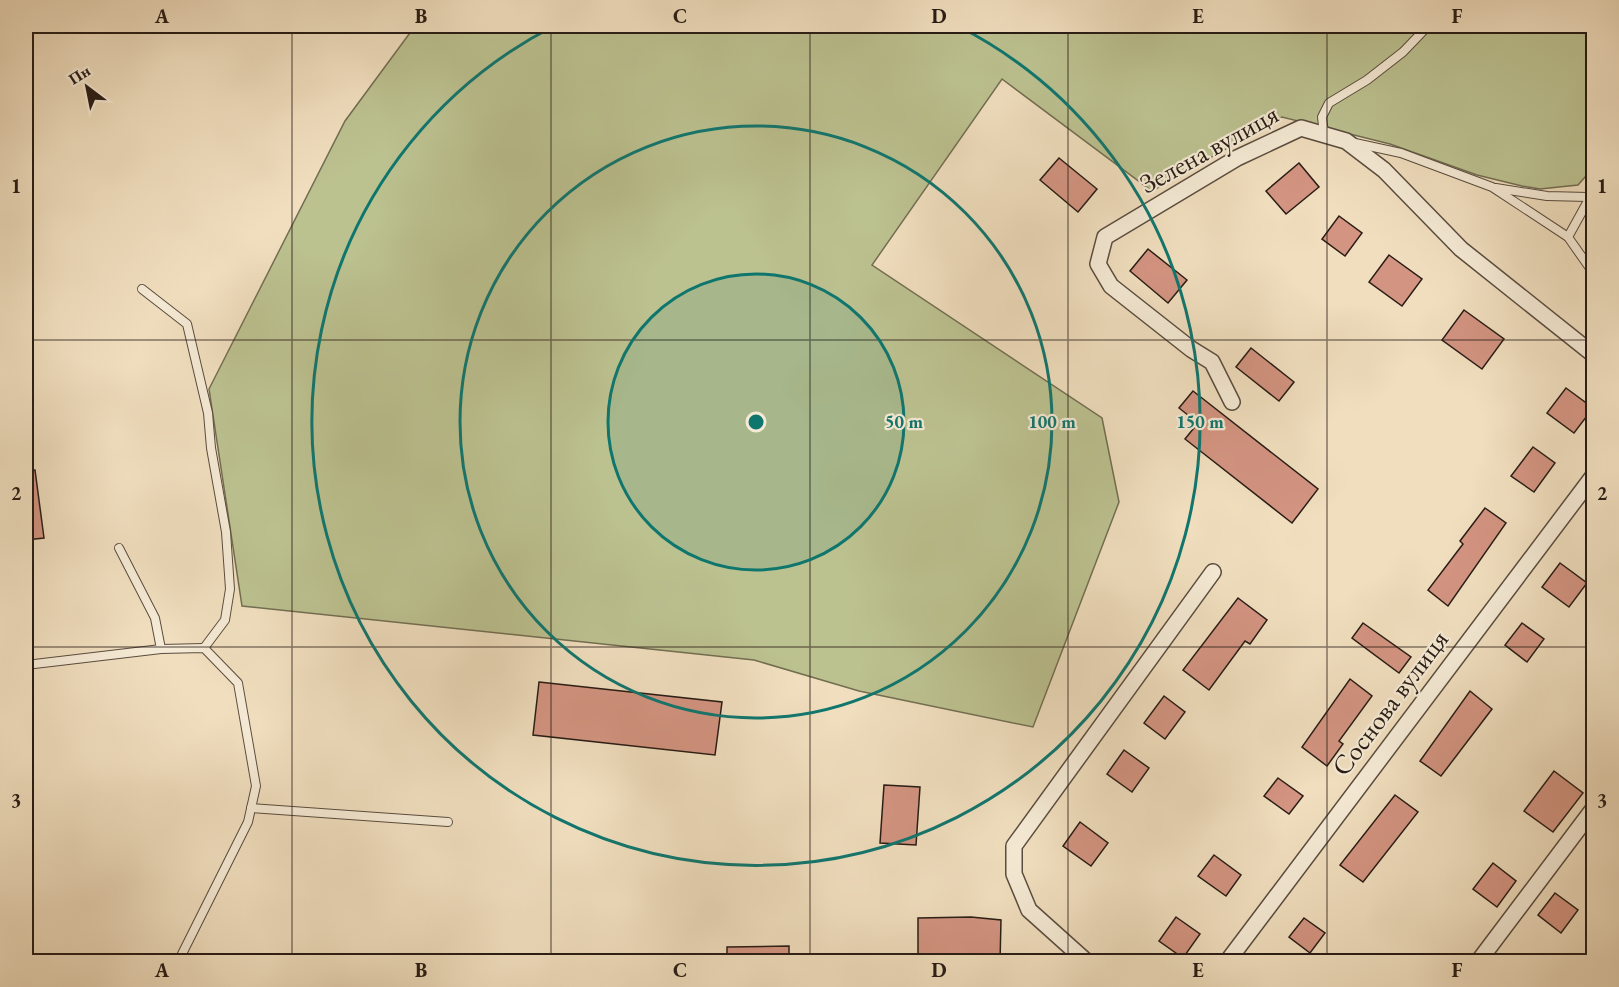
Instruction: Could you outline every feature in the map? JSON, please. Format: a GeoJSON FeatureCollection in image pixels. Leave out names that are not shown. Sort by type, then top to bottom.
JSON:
{"type":"FeatureCollection","features":[{"type":"Feature","properties":{"kind":"street","name":"Зелена вулиця"},"geometry":{"type":"LineString","coordinates":[[1232,402],[1212,362],[1191,349],[1111,286],[1098,264],[1105,237],[1237,158],[1301,128],[1346,141],[1384,170],[1461,249],[1593,355]]}},
{"type":"Feature","properties":{"kind":"street","name":"Соснова вулиця"},"geometry":{"type":"LineString","coordinates":[[1227,962],[1593,476]]}},
{"type":"Feature","properties":{"kind":"street"},"geometry":{"type":"LineString","coordinates":[[1087,962],[1029,910],[1014,874],[1014,846],[1213,572]]}},
{"type":"Feature","properties":{"kind":"street"},"geometry":{"type":"LineString","coordinates":[[1478,962],[1593,808]]}},
{"type":"Feature","properties":{"kind":"lane"},"geometry":{"type":"LineString","coordinates":[[1324,134],[1322,117],[1329,103],[1367,80],[1403,52],[1428,26]]}},
{"type":"Feature","properties":{"kind":"lane"},"geometry":{"type":"LineString","coordinates":[[1346,141],[1401,153],[1492,187],[1547,196],[1591,193]]}},
{"type":"Feature","properties":{"kind":"lane"},"geometry":{"type":"LineString","coordinates":[[1492,187],[1568,237],[1593,274]]}},
{"type":"Feature","properties":{"kind":"lane"},"geometry":{"type":"LineString","coordinates":[[1568,237],[1591,193]]}},
{"type":"Feature","properties":{"kind":"lane"},"geometry":{"type":"LineString","coordinates":[[142,289],[187,324],[208,413],[211,448],[226,532],[230,590],[225,620],[204,648]]}},
{"type":"Feature","properties":{"kind":"lane"},"geometry":{"type":"LineString","coordinates":[[119,548],[155,618],[161,649]]}},
{"type":"Feature","properties":{"kind":"lane"},"geometry":{"type":"LineString","coordinates":[[26,665],[161,649],[204,648],[238,683],[256,786],[248,822],[178,962]]}},
{"type":"Feature","properties":{"kind":"lane"},"geometry":{"type":"LineString","coordinates":[[251,808],[448,822]]}},
{"type":"Feature","properties":{"kind":"green space"},"geometry":{"type":"Polygon","coordinates":[[[415,26],[1593,26],[1593,168],[1578,185],[1540,189],[1477,175],[1390,144],[1282,117],[1152,191],[1002,79],[872,265],[1102,418],[1119,502],[1033,727],[859,691],[754,660],[242,606],[209,389],[345,121],[415,26]]]}},
{"type":"Feature","properties":{"kind":"building"},"geometry":{"type":"Polygon","coordinates":[[[1059,158],[1097,189],[1078,212],[1040,180],[1059,158]]]}},
{"type":"Feature","properties":{"kind":"building"},"geometry":{"type":"Polygon","coordinates":[[[1299,163],[1319,187],[1286,214],[1266,191],[1299,163]]]}},
{"type":"Feature","properties":{"kind":"building"},"geometry":{"type":"Polygon","coordinates":[[[1339,216],[1362,233],[1345,256],[1322,239],[1339,216]]]}},
{"type":"Feature","properties":{"kind":"building"},"geometry":{"type":"Polygon","coordinates":[[[1148,249],[1187,280],[1168,303],[1130,271],[1148,249]]]}},
{"type":"Feature","properties":{"kind":"building"},"geometry":{"type":"Polygon","coordinates":[[[1389,255],[1422,279],[1402,306],[1369,282],[1389,255]]]}},
{"type":"Feature","properties":{"kind":"building"},"geometry":{"type":"Polygon","coordinates":[[[1464,310],[1504,339],[1482,369],[1442,340],[1464,310]]]}},
{"type":"Feature","properties":{"kind":"building"},"geometry":{"type":"Polygon","coordinates":[[[1251,348],[1294,382],[1279,401],[1236,367],[1251,348]]]}},
{"type":"Feature","properties":{"kind":"building"},"geometry":{"type":"Polygon","coordinates":[[[1566,388],[1593,408],[1574,433],[1547,413],[1566,388]]]}},
{"type":"Feature","properties":{"kind":"building"},"geometry":{"type":"Polygon","coordinates":[[[1193,391],[1318,489],[1292,523],[1185,439],[1198,423],[1179,408],[1193,391]]]}},
{"type":"Feature","properties":{"kind":"building"},"geometry":{"type":"Polygon","coordinates":[[[1533,447],[1555,463],[1534,492],[1511,476],[1533,447]]]}},
{"type":"Feature","properties":{"kind":"building"},"geometry":{"type":"Polygon","coordinates":[[[35,470],[44,538],[26,540],[26,471],[35,470]]]}},
{"type":"Feature","properties":{"kind":"building"},"geometry":{"type":"Polygon","coordinates":[[[1485,508],[1506,523],[1448,606],[1428,590],[1463,544],[1460,541],[1485,508]]]}},
{"type":"Feature","properties":{"kind":"building"},"geometry":{"type":"Polygon","coordinates":[[[1560,563],[1587,583],[1569,607],[1542,587],[1560,563]]]}},
{"type":"Feature","properties":{"kind":"building"},"geometry":{"type":"Polygon","coordinates":[[[1238,598],[1267,620],[1250,644],[1245,641],[1209,690],[1183,670],[1238,598]]]}},
{"type":"Feature","properties":{"kind":"building"},"geometry":{"type":"Polygon","coordinates":[[[1363,623],[1411,657],[1399,673],[1352,638],[1363,623]]]}},
{"type":"Feature","properties":{"kind":"building"},"geometry":{"type":"Polygon","coordinates":[[[1522,623],[1544,639],[1527,662],[1505,645],[1522,623]]]}},
{"type":"Feature","properties":{"kind":"building"},"geometry":{"type":"Polygon","coordinates":[[[1350,679],[1372,696],[1339,741],[1343,744],[1327,766],[1302,747],[1350,679]]]}},
{"type":"Feature","properties":{"kind":"building"},"geometry":{"type":"Polygon","coordinates":[[[539,682],[722,702],[715,755],[533,735],[539,682]]]}},
{"type":"Feature","properties":{"kind":"building"},"geometry":{"type":"Polygon","coordinates":[[[1470,691],[1492,709],[1441,776],[1420,761],[1470,691]]]}},
{"type":"Feature","properties":{"kind":"building"},"geometry":{"type":"Polygon","coordinates":[[[1164,696],[1185,712],[1165,739],[1144,723],[1164,696]]]}},
{"type":"Feature","properties":{"kind":"building"},"geometry":{"type":"Polygon","coordinates":[[[1124,750],[1149,768],[1132,792],[1107,774],[1124,750]]]}},
{"type":"Feature","properties":{"kind":"building"},"geometry":{"type":"Polygon","coordinates":[[[1554,771],[1583,793],[1553,832],[1524,811],[1554,771]]]}},
{"type":"Feature","properties":{"kind":"building"},"geometry":{"type":"Polygon","coordinates":[[[1278,778],[1303,796],[1289,814],[1264,796],[1278,778]]]}},
{"type":"Feature","properties":{"kind":"building"},"geometry":{"type":"Polygon","coordinates":[[[884,785],[920,787],[916,845],[880,843],[884,785]]]}},
{"type":"Feature","properties":{"kind":"building"},"geometry":{"type":"Polygon","coordinates":[[[1395,795],[1418,812],[1363,882],[1340,865],[1395,795]]]}},
{"type":"Feature","properties":{"kind":"building"},"geometry":{"type":"Polygon","coordinates":[[[1080,822],[1108,843],[1091,866],[1063,846],[1080,822]]]}},
{"type":"Feature","properties":{"kind":"building"},"geometry":{"type":"Polygon","coordinates":[[[1214,855],[1241,875],[1226,896],[1198,876],[1214,855]]]}},
{"type":"Feature","properties":{"kind":"building"},"geometry":{"type":"Polygon","coordinates":[[[1493,863],[1516,881],[1497,907],[1473,889],[1493,863]]]}},
{"type":"Feature","properties":{"kind":"building"},"geometry":{"type":"Polygon","coordinates":[[[1555,893],[1578,910],[1561,933],[1538,915],[1555,893]]]}},
{"type":"Feature","properties":{"kind":"building"},"geometry":{"type":"Polygon","coordinates":[[[971,917],[1001,920],[1000,962],[918,962],[918,918],[971,917]]]}},
{"type":"Feature","properties":{"kind":"building"},"geometry":{"type":"Polygon","coordinates":[[[1176,917],[1200,934],[1183,958],[1159,941],[1176,917]]]}},
{"type":"Feature","properties":{"kind":"building"},"geometry":{"type":"Polygon","coordinates":[[[1304,918],[1325,933],[1310,953],[1289,937],[1304,918]]]}},
{"type":"Feature","properties":{"kind":"building"},"geometry":{"type":"Polygon","coordinates":[[[789,946],[789,962],[727,962],[727,947],[789,946]]]}}]}
